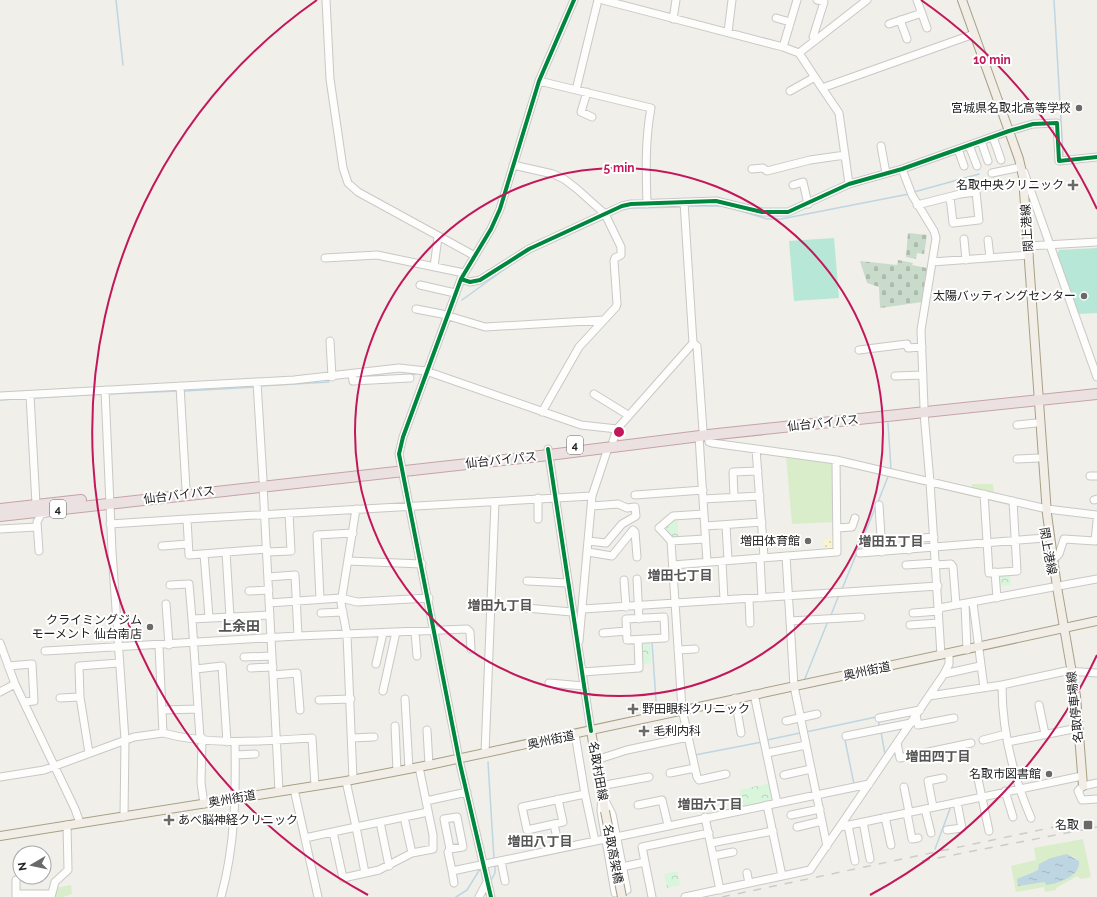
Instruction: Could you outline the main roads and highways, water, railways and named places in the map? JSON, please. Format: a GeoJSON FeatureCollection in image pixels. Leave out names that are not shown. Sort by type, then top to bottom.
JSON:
{"type":"FeatureCollection","features":[{"type":"Feature","properties":{"kind":"highway","name":"仙台バイパス"},"geometry":{"type":"LineString","coordinates":[[1038,399],[1097,388]]}},
{"type":"Feature","properties":{"kind":"highway","name":"仙台バイパス"},"geometry":{"type":"LineString","coordinates":[[0,509],[36,504],[110,500],[924,410],[1097,394]]}},
{"type":"Feature","properties":{"kind":"highway","name":"仙台バイパス"},"geometry":{"type":"LineString","coordinates":[[0,516],[91,506],[110,500],[186,488],[263,483]]}},
{"type":"Feature","properties":{"kind":"main road","name":"閖上港線"},"geometry":{"type":"LineString","coordinates":[[962,0],[1020,163],[1025,197],[1029,255],[1045,538],[1053,580],[1057,587]]}},
{"type":"Feature","properties":{"kind":"main road","name":"閖上港線"},"geometry":{"type":"LineString","coordinates":[[1038,399],[1036,423],[1038,458],[1044,508],[1054,559],[1064,629]]}},
{"type":"Feature","properties":{"kind":"main road","name":"奥州街道"},"geometry":{"type":"LineString","coordinates":[[0,836],[315,786],[409,769],[485,754],[682,709],[968,650],[1097,621]]}},
{"type":"Feature","properties":{"kind":"main road","name":"名取停車場線"},"geometry":{"type":"LineString","coordinates":[[1064,629],[1072,671],[1083,786]]}},
{"type":"Feature","properties":{"kind":"main road","name":"名取村田線"},"geometry":{"type":"LineString","coordinates":[[591,731],[605,811]]}},
{"type":"Feature","properties":{"kind":"main road","name":"名取高架橋"},"geometry":{"type":"LineString","coordinates":[[605,811],[618,896]]}},
{"type":"Feature","properties":{"kind":"water"},"geometry":{"type":"Polygon","coordinates":[[[1067,854],[1079,861],[1079,866],[1072,875],[1062,881],[1051,884],[1046,885],[1045,882],[1018,886],[1017,879],[1038,870],[1039,864],[1051,858],[1067,854]]]}},
{"type":"Feature","properties":{"kind":"waterway"},"geometry":{"type":"LineString","coordinates":[[116,0],[123,65]]}},
{"type":"Feature","properties":{"kind":"waterway"},"geometry":{"type":"LineString","coordinates":[[1054,0],[1063,155]]}},
{"type":"Feature","properties":{"kind":"waterway"},"geometry":{"type":"LineString","coordinates":[[914,192],[979,174]]}},
{"type":"Feature","properties":{"kind":"waterway"},"geometry":{"type":"LineString","coordinates":[[731,208],[767,219],[781,219],[909,194]]}},
{"type":"Feature","properties":{"kind":"waterway"},"geometry":{"type":"LineString","coordinates":[[687,206],[725,206]]}},
{"type":"Feature","properties":{"kind":"waterway"},"geometry":{"type":"LineString","coordinates":[[631,208],[681,207]]}},
{"type":"Feature","properties":{"kind":"waterway"},"geometry":{"type":"LineString","coordinates":[[529,253],[605,218]]}},
{"type":"Feature","properties":{"kind":"waterway"},"geometry":{"type":"LineString","coordinates":[[462,300],[509,266]]}},
{"type":"Feature","properties":{"kind":"waterway"},"geometry":{"type":"LineString","coordinates":[[407,375],[416,374]]}},
{"type":"Feature","properties":{"kind":"waterway"},"geometry":{"type":"LineString","coordinates":[[260,386],[329,382]]}},
{"type":"Feature","properties":{"kind":"waterway"},"geometry":{"type":"LineString","coordinates":[[184,391],[256,387]]}},
{"type":"Feature","properties":{"kind":"waterway"},"geometry":{"type":"LineString","coordinates":[[108,394],[178,391]]}},
{"type":"Feature","properties":{"kind":"waterway"},"geometry":{"type":"LineString","coordinates":[[32,398],[102,394]]}},
{"type":"Feature","properties":{"kind":"waterway"},"geometry":{"type":"LineString","coordinates":[[0,400],[28,398]]}},
{"type":"Feature","properties":{"kind":"waterway"},"geometry":{"type":"LineString","coordinates":[[888,423],[891,469]]}},
{"type":"Feature","properties":{"kind":"waterway"},"geometry":{"type":"LineString","coordinates":[[878,502],[889,474]]}},
{"type":"Feature","properties":{"kind":"waterway"},"geometry":{"type":"LineString","coordinates":[[842,589],[876,506]]}},
{"type":"Feature","properties":{"kind":"waterway"},"geometry":{"type":"LineString","coordinates":[[767,539],[791,537]]}},
{"type":"Feature","properties":{"kind":"waterway"},"geometry":{"type":"LineString","coordinates":[[831,615],[839,595]]}},
{"type":"Feature","properties":{"kind":"waterway"},"geometry":{"type":"LineString","coordinates":[[804,681],[828,621]]}},
{"type":"Feature","properties":{"kind":"waterway"},"geometry":{"type":"LineString","coordinates":[[431,633],[432,641]]}},
{"type":"Feature","properties":{"kind":"waterway"},"geometry":{"type":"LineString","coordinates":[[655,642],[652,642],[656,701]]}},
{"type":"Feature","properties":{"kind":"waterway"},"geometry":{"type":"LineString","coordinates":[[806,732],[876,717]]}},
{"type":"Feature","properties":{"kind":"waterway"},"geometry":{"type":"LineString","coordinates":[[878,720],[880,728]]}},
{"type":"Feature","properties":{"kind":"waterway"},"geometry":{"type":"LineString","coordinates":[[881,732],[885,754]]}},
{"type":"Feature","properties":{"kind":"waterway"},"geometry":{"type":"LineString","coordinates":[[767,740],[800,733]]}},
{"type":"Feature","properties":{"kind":"waterway"},"geometry":{"type":"LineString","coordinates":[[845,740],[854,784]]}},
{"type":"Feature","properties":{"kind":"waterway"},"geometry":{"type":"LineString","coordinates":[[695,755],[762,742]]}},
{"type":"Feature","properties":{"kind":"waterway"},"geometry":{"type":"LineString","coordinates":[[488,762],[494,859]]}},
{"type":"Feature","properties":{"kind":"waterway"},"geometry":{"type":"LineString","coordinates":[[935,849],[951,806]]}},
{"type":"Feature","properties":{"kind":"waterway"},"geometry":{"type":"LineString","coordinates":[[490,882],[495,873],[495,865]]}},
{"type":"Feature","properties":{"kind":"waterway"},"geometry":{"type":"LineString","coordinates":[[456,897],[467,890],[480,869]]}},
{"type":"Feature","properties":{"kind":"railway"},"geometry":{"type":"LineString","coordinates":[[722,897],[1097,818]]}},
{"type":"Feature","properties":{"kind":"railway"},"geometry":{"type":"LineString","coordinates":[[922,861],[1097,827]]}},
{"type":"Feature","properties":{"kind":"place","name":"宮城県名取北高等学校"},"geometry":{"type":"Point","coordinates":[1079,108]}},
{"type":"Feature","properties":{"kind":"place","name":"名取中央クリニック"},"geometry":{"type":"Point","coordinates":[1073,185]}},
{"type":"Feature","properties":{"kind":"place","name":"太陽バッティングセンター"},"geometry":{"type":"Point","coordinates":[1084,296]}},
{"type":"Feature","properties":{"kind":"place","name":"増田体育館"},"geometry":{"type":"Point","coordinates":[808,541]}},
{"type":"Feature","properties":{"kind":"place","name":"クライミングジム モーメント 仙台南店"},"geometry":{"type":"Point","coordinates":[150,627]}},
{"type":"Feature","properties":{"kind":"place","name":"野田眼科クリニック"},"geometry":{"type":"Point","coordinates":[633,709]}},
{"type":"Feature","properties":{"kind":"place","name":"毛利内科"},"geometry":{"type":"Point","coordinates":[644,731]}},
{"type":"Feature","properties":{"kind":"place","name":"名取市図書館"},"geometry":{"type":"Point","coordinates":[1049,774]}},
{"type":"Feature","properties":{"kind":"place","name":"あべ脳神経クリニック"},"geometry":{"type":"Point","coordinates":[169,820]}},
{"type":"Feature","properties":{"kind":"place","name":"名取"},"geometry":{"type":"Point","coordinates":[1088,825]}},
{"type":"Feature","properties":{"kind":"district","name":"増田五丁目"},"geometry":{"type":"Point","coordinates":[891,541]}},
{"type":"Feature","properties":{"kind":"district","name":"増田七丁目"},"geometry":{"type":"Point","coordinates":[680,575]}},
{"type":"Feature","properties":{"kind":"district","name":"増田九丁目"},"geometry":{"type":"Point","coordinates":[500,605]}},
{"type":"Feature","properties":{"kind":"district","name":"上余田"},"geometry":{"type":"Point","coordinates":[239,626]}},
{"type":"Feature","properties":{"kind":"district","name":"増田四丁目"},"geometry":{"type":"Point","coordinates":[938,756]}},
{"type":"Feature","properties":{"kind":"district","name":"増田六丁目"},"geometry":{"type":"Point","coordinates":[710,804]}},
{"type":"Feature","properties":{"kind":"district","name":"増田八丁目"},"geometry":{"type":"Point","coordinates":[540,841]}}]}
